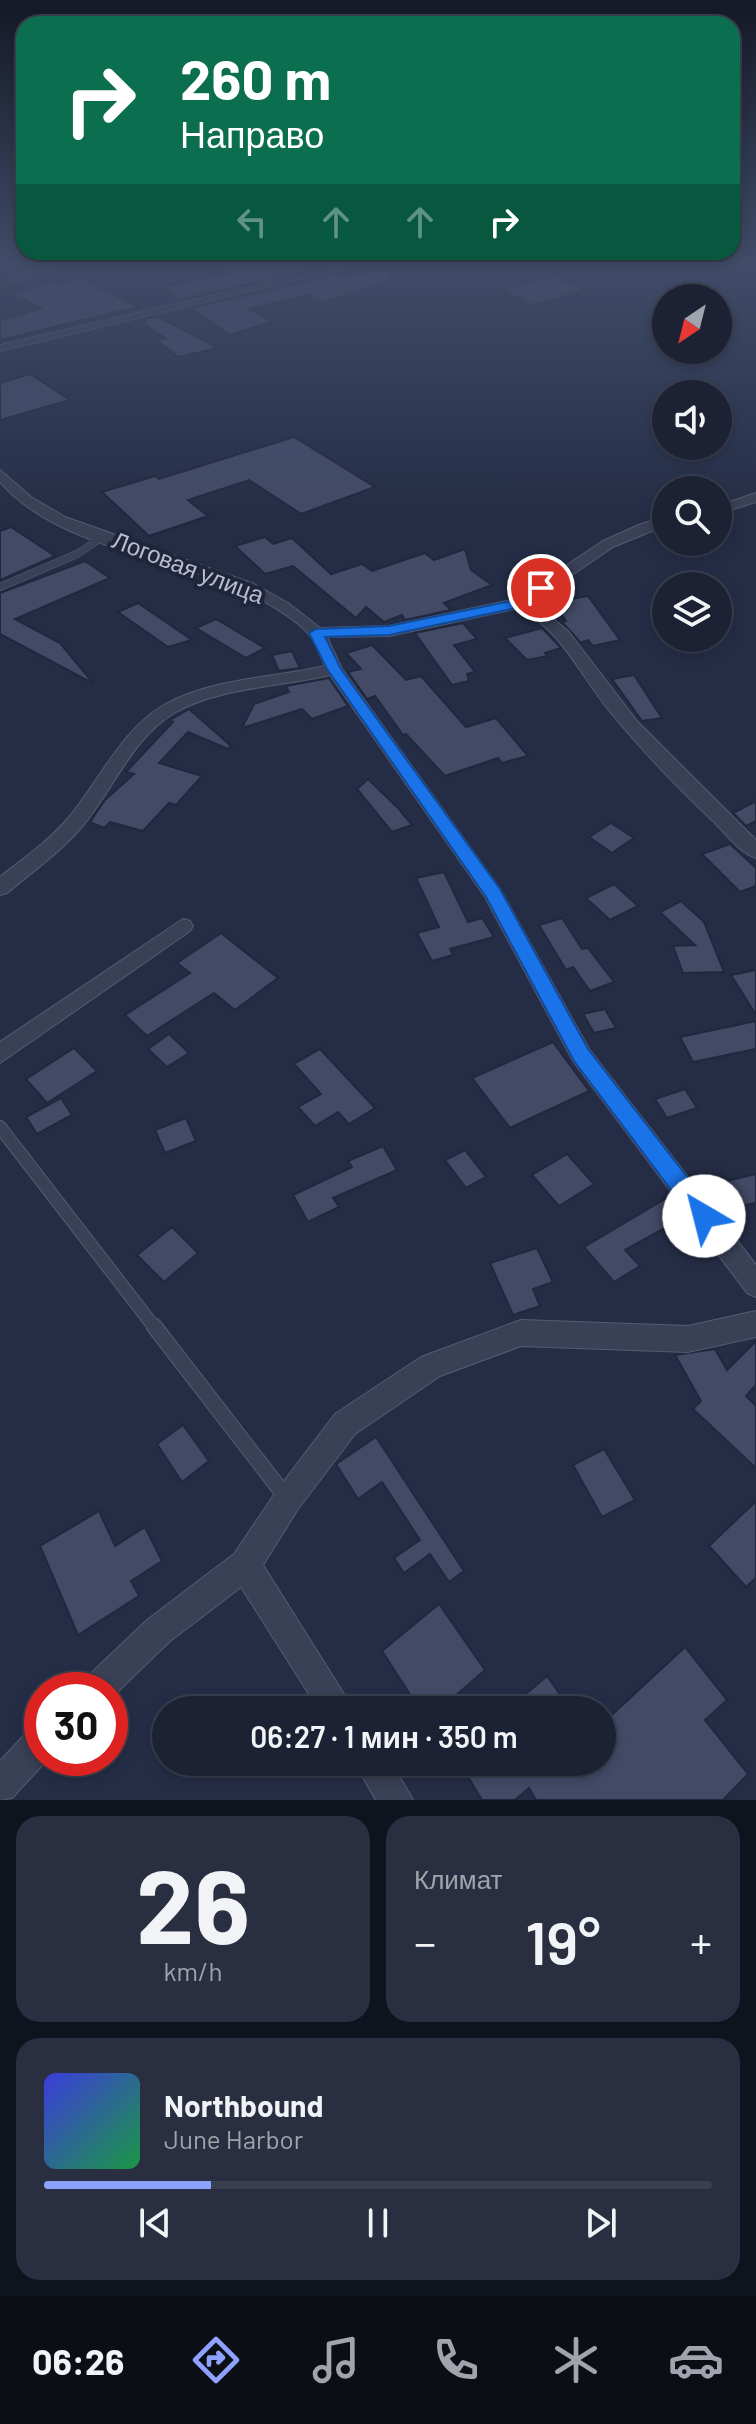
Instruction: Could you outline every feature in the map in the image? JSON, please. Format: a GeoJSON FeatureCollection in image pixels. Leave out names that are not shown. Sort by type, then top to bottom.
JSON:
{"type":"FeatureCollection","features":[{"type":"Feature","properties":{"kind":"street","name":"Логовая улица"},"geometry":{"type":"LineString","coordinates":[[0,474],[23,498],[57,519],[206,571],[260,595],[316,633],[334,669],[493,894],[581,1055],[756,1285]]}},
{"type":"Feature","properties":{"kind":"street"},"geometry":{"type":"LineString","coordinates":[[732,505],[756,497]]}},
{"type":"Feature","properties":{"kind":"street"},"geometry":{"type":"LineString","coordinates":[[316,633],[389,631],[521,603],[583,559],[652,524]]}},
{"type":"Feature","properties":{"kind":"street"},"geometry":{"type":"LineString","coordinates":[[521,603],[541,612],[555,625],[614,705],[707,807],[756,851]]}},
{"type":"Feature","properties":{"kind":"street"},"geometry":{"type":"LineString","coordinates":[[0,888],[71,828],[145,729],[170,709],[242,686],[294,679],[334,669]]}},
{"type":"Feature","properties":{"kind":"street"},"geometry":{"type":"LineString","coordinates":[[0,1054],[183,926]]}},
{"type":"Feature","properties":{"kind":"street"},"geometry":{"type":"LineString","coordinates":[[115,1672],[158,1631],[245,1565],[288,1499],[345,1424],[431,1366],[521,1333],[688,1339],[756,1324]]}},
{"type":"Feature","properties":{"kind":"street"},"geometry":{"type":"LineString","coordinates":[[245,1565],[329,1696]]}},
{"type":"Feature","properties":{"kind":"street"},"geometry":{"type":"LineString","coordinates":[[0,1786],[24,1760]]}},
{"type":"Feature","properties":{"kind":"street"},"geometry":{"type":"LineString","coordinates":[[380,1776],[396,1800]]}},
{"type":"Feature","properties":{"kind":"lane"},"geometry":{"type":"LineString","coordinates":[[0,587],[77,554],[104,536]]}},
{"type":"Feature","properties":{"kind":"lane"},"geometry":{"type":"LineString","coordinates":[[0,1127],[288,1499]]}},
{"type":"Feature","properties":{"kind":"building"},"geometry":{"type":"Polygon","coordinates":[[[165,347],[218,348],[178,357],[165,347]]]}},
{"type":"Feature","properties":{"kind":"building"},"geometry":{"type":"Polygon","coordinates":[[[30,374],[70,400],[0,420],[0,383],[30,374]]]}},
{"type":"Feature","properties":{"kind":"building"},"geometry":{"type":"Polygon","coordinates":[[[294,437],[375,487],[301,514],[249,480],[188,500],[208,516],[149,536],[102,492],[155,476],[159,479],[294,437]]]}},
{"type":"Feature","properties":{"kind":"building"},"geometry":{"type":"Polygon","coordinates":[[[11,527],[55,556],[0,580],[0,531],[11,527]]]}},
{"type":"Feature","properties":{"kind":"building"},"geometry":{"type":"Polygon","coordinates":[[[265,537],[273,544],[292,538],[331,574],[362,564],[372,571],[425,553],[434,560],[465,549],[471,570],[492,585],[444,603],[451,610],[405,620],[402,615],[384,622],[366,607],[356,618],[293,566],[265,574],[235,546],[265,537]]]}},
{"type":"Feature","properties":{"kind":"building"},"geometry":{"type":"Polygon","coordinates":[[[85,561],[110,578],[15,619],[60,643],[94,684],[0,634],[0,593],[85,561]]]}},
{"type":"Feature","properties":{"kind":"building"},"geometry":{"type":"Polygon","coordinates":[[[588,596],[620,640],[593,646],[588,640],[581,643],[562,622],[566,621],[552,602],[588,596]]]}},
{"type":"Feature","properties":{"kind":"building"},"geometry":{"type":"Polygon","coordinates":[[[138,603],[192,640],[168,647],[118,612],[138,603]]]}},
{"type":"Feature","properties":{"kind":"building"},"geometry":{"type":"Polygon","coordinates":[[[216,619],[265,648],[246,658],[196,628],[216,619]]]}},
{"type":"Feature","properties":{"kind":"building"},"geometry":{"type":"Polygon","coordinates":[[[463,623],[477,639],[454,645],[475,672],[467,674],[469,681],[452,685],[415,633],[463,623]]]}},
{"type":"Feature","properties":{"kind":"building"},"geometry":{"type":"Polygon","coordinates":[[[542,628],[561,648],[545,653],[548,656],[527,660],[505,638],[542,628]]]}},
{"type":"Feature","properties":{"kind":"building"},"geometry":{"type":"Polygon","coordinates":[[[372,645],[406,680],[421,676],[466,727],[496,718],[528,756],[502,763],[498,758],[445,776],[406,734],[403,735],[375,696],[367,699],[348,672],[361,669],[346,653],[372,645]]]}},
{"type":"Feature","properties":{"kind":"building"},"geometry":{"type":"Polygon","coordinates":[[[292,651],[300,668],[279,671],[272,655],[292,651]]]}},
{"type":"Feature","properties":{"kind":"building"},"geometry":{"type":"Polygon","coordinates":[[[634,675],[662,718],[642,721],[612,679],[634,675]]]}},
{"type":"Feature","properties":{"kind":"building"},"geometry":{"type":"Polygon","coordinates":[[[329,678],[348,706],[312,719],[302,709],[242,728],[254,704],[289,692],[286,686],[329,678]]]}},
{"type":"Feature","properties":{"kind":"building"},"geometry":{"type":"Polygon","coordinates":[[[189,709],[231,746],[228,749],[188,732],[159,763],[202,776],[176,805],[169,803],[143,831],[110,822],[104,828],[90,822],[105,800],[134,774],[126,772],[173,722],[170,720],[189,709]]]}},
{"type":"Feature","properties":{"kind":"building"},"geometry":{"type":"Polygon","coordinates":[[[368,779],[412,825],[392,832],[357,789],[368,779]]]}},
{"type":"Feature","properties":{"kind":"building"},"geometry":{"type":"Polygon","coordinates":[[[756,801],[756,821],[746,826],[733,813],[756,801]]]}},
{"type":"Feature","properties":{"kind":"building"},"geometry":{"type":"Polygon","coordinates":[[[611,823],[634,838],[612,853],[589,837],[611,823]]]}},
{"type":"Feature","properties":{"kind":"building"},"geometry":{"type":"Polygon","coordinates":[[[730,844],[756,868],[756,886],[740,892],[702,854],[730,844]]]}},
{"type":"Feature","properties":{"kind":"building"},"geometry":{"type":"Polygon","coordinates":[[[444,872],[468,922],[482,918],[494,937],[450,949],[453,955],[432,961],[417,933],[439,927],[416,878],[444,872]]]}},
{"type":"Feature","properties":{"kind":"building"},"geometry":{"type":"Polygon","coordinates":[[[614,884],[638,906],[610,920],[586,898],[614,884]]]}},
{"type":"Feature","properties":{"kind":"building"},"geometry":{"type":"Polygon","coordinates":[[[681,901],[704,922],[724,972],[683,973],[673,946],[695,945],[660,912],[681,901]]]}},
{"type":"Feature","properties":{"kind":"building"},"geometry":{"type":"Polygon","coordinates":[[[562,918],[582,949],[588,948],[614,982],[590,991],[573,967],[566,970],[539,925],[562,918]]]}},
{"type":"Feature","properties":{"kind":"building"},"geometry":{"type":"Polygon","coordinates":[[[221,933],[278,978],[235,1010],[214,993],[147,1036],[125,1015],[190,973],[177,963],[221,933]]]}},
{"type":"Feature","properties":{"kind":"building"},"geometry":{"type":"Polygon","coordinates":[[[756,970],[756,1015],[731,975],[756,970]]]}},
{"type":"Feature","properties":{"kind":"building"},"geometry":{"type":"Polygon","coordinates":[[[605,1009],[616,1028],[594,1033],[583,1014],[605,1009]]]}},
{"type":"Feature","properties":{"kind":"building"},"geometry":{"type":"Polygon","coordinates":[[[756,1021],[756,1049],[693,1062],[680,1037],[756,1021]]]}},
{"type":"Feature","properties":{"kind":"building"},"geometry":{"type":"Polygon","coordinates":[[[169,1034],[189,1053],[167,1067],[148,1049],[169,1034]]]}},
{"type":"Feature","properties":{"kind":"building"},"geometry":{"type":"Polygon","coordinates":[[[553,1042],[589,1091],[510,1128],[472,1078],[553,1042]]]}},
{"type":"Feature","properties":{"kind":"building"},"geometry":{"type":"Polygon","coordinates":[[[74,1048],[97,1071],[47,1103],[26,1079],[74,1048]]]}},
{"type":"Feature","properties":{"kind":"building"},"geometry":{"type":"Polygon","coordinates":[[[320,1049],[375,1108],[349,1124],[338,1112],[315,1126],[298,1107],[321,1094],[294,1064],[320,1049]]]}},
{"type":"Feature","properties":{"kind":"building"},"geometry":{"type":"Polygon","coordinates":[[[685,1089],[697,1108],[667,1118],[655,1099],[685,1089]]]}},
{"type":"Feature","properties":{"kind":"building"},"geometry":{"type":"Polygon","coordinates":[[[61,1098],[72,1115],[37,1134],[26,1117],[61,1098]]]}},
{"type":"Feature","properties":{"kind":"building"},"geometry":{"type":"Polygon","coordinates":[[[186,1118],[196,1141],[165,1153],[155,1130],[186,1118]]]}},
{"type":"Feature","properties":{"kind":"building"},"geometry":{"type":"Polygon","coordinates":[[[383,1146],[397,1170],[333,1198],[339,1207],[308,1222],[293,1195],[352,1167],[348,1161],[383,1146]]]}},
{"type":"Feature","properties":{"kind":"building"},"geometry":{"type":"Polygon","coordinates":[[[465,1150],[486,1177],[466,1188],[445,1160],[465,1150]]]}},
{"type":"Feature","properties":{"kind":"building"},"geometry":{"type":"Polygon","coordinates":[[[567,1154],[594,1184],[559,1206],[532,1175],[567,1154]]]}},
{"type":"Feature","properties":{"kind":"building"},"geometry":{"type":"Polygon","coordinates":[[[756,1174],[756,1203],[735,1207],[722,1182],[756,1174]]]}},
{"type":"Feature","properties":{"kind":"building"},"geometry":{"type":"Polygon","coordinates":[[[670,1196],[686,1216],[625,1250],[640,1266],[614,1282],[584,1247],[670,1196]]]}},
{"type":"Feature","properties":{"kind":"building"},"geometry":{"type":"Polygon","coordinates":[[[172,1227],[198,1253],[164,1282],[137,1255],[172,1227]]]}},
{"type":"Feature","properties":{"kind":"building"},"geometry":{"type":"Polygon","coordinates":[[[537,1248],[553,1282],[533,1289],[540,1306],[513,1315],[490,1263],[537,1248]]]}},
{"type":"Feature","properties":{"kind":"building"},"geometry":{"type":"Polygon","coordinates":[[[756,1341],[756,1385],[746,1396],[756,1406],[756,1468],[693,1409],[701,1401],[675,1355],[715,1349],[727,1370],[756,1341]]]}},
{"type":"Feature","properties":{"kind":"building"},"geometry":{"type":"Polygon","coordinates":[[[183,1425],[209,1461],[182,1482],[157,1444],[183,1425]]]}},
{"type":"Feature","properties":{"kind":"building"},"geometry":{"type":"Polygon","coordinates":[[[376,1437],[464,1571],[449,1582],[430,1554],[404,1573],[394,1558],[420,1540],[382,1482],[358,1499],[336,1464],[376,1437]]]}},
{"type":"Feature","properties":{"kind":"building"},"geometry":{"type":"Polygon","coordinates":[[[604,1449],[635,1500],[602,1517],[573,1465],[604,1449]]]}},
{"type":"Feature","properties":{"kind":"building"},"geometry":{"type":"Polygon","coordinates":[[[756,1501],[756,1578],[746,1587],[709,1546],[756,1501]]]}},
{"type":"Feature","properties":{"kind":"building"},"geometry":{"type":"Polygon","coordinates":[[[99,1511],[115,1546],[145,1527],[162,1561],[131,1581],[139,1596],[78,1635],[40,1546],[99,1511]]]}},
{"type":"Feature","properties":{"kind":"building"},"geometry":{"type":"Polygon","coordinates":[[[439,1604],[485,1670],[455,1696],[411,1696],[382,1651],[439,1604]]]}},
{"type":"Feature","properties":{"kind":"building"},"geometry":{"type":"Polygon","coordinates":[[[685,1647],[727,1700],[705,1720],[748,1774],[723,1800],[536,1800],[529,1788],[515,1800],[482,1800],[467,1776],[616,1776],[616,1711],[685,1647]]]}},
{"type":"Feature","properties":{"kind":"building"},"geometry":{"type":"Polygon","coordinates":[[[547,1676],[561,1696],[523,1696],[547,1676]]]}},
{"type":"Feature","properties":{"kind":"route"},"geometry":{"type":"LineString","coordinates":[[541,588],[521,603],[389,631],[316,633],[334,669],[493,894],[581,1055],[704,1216]]}}]}
